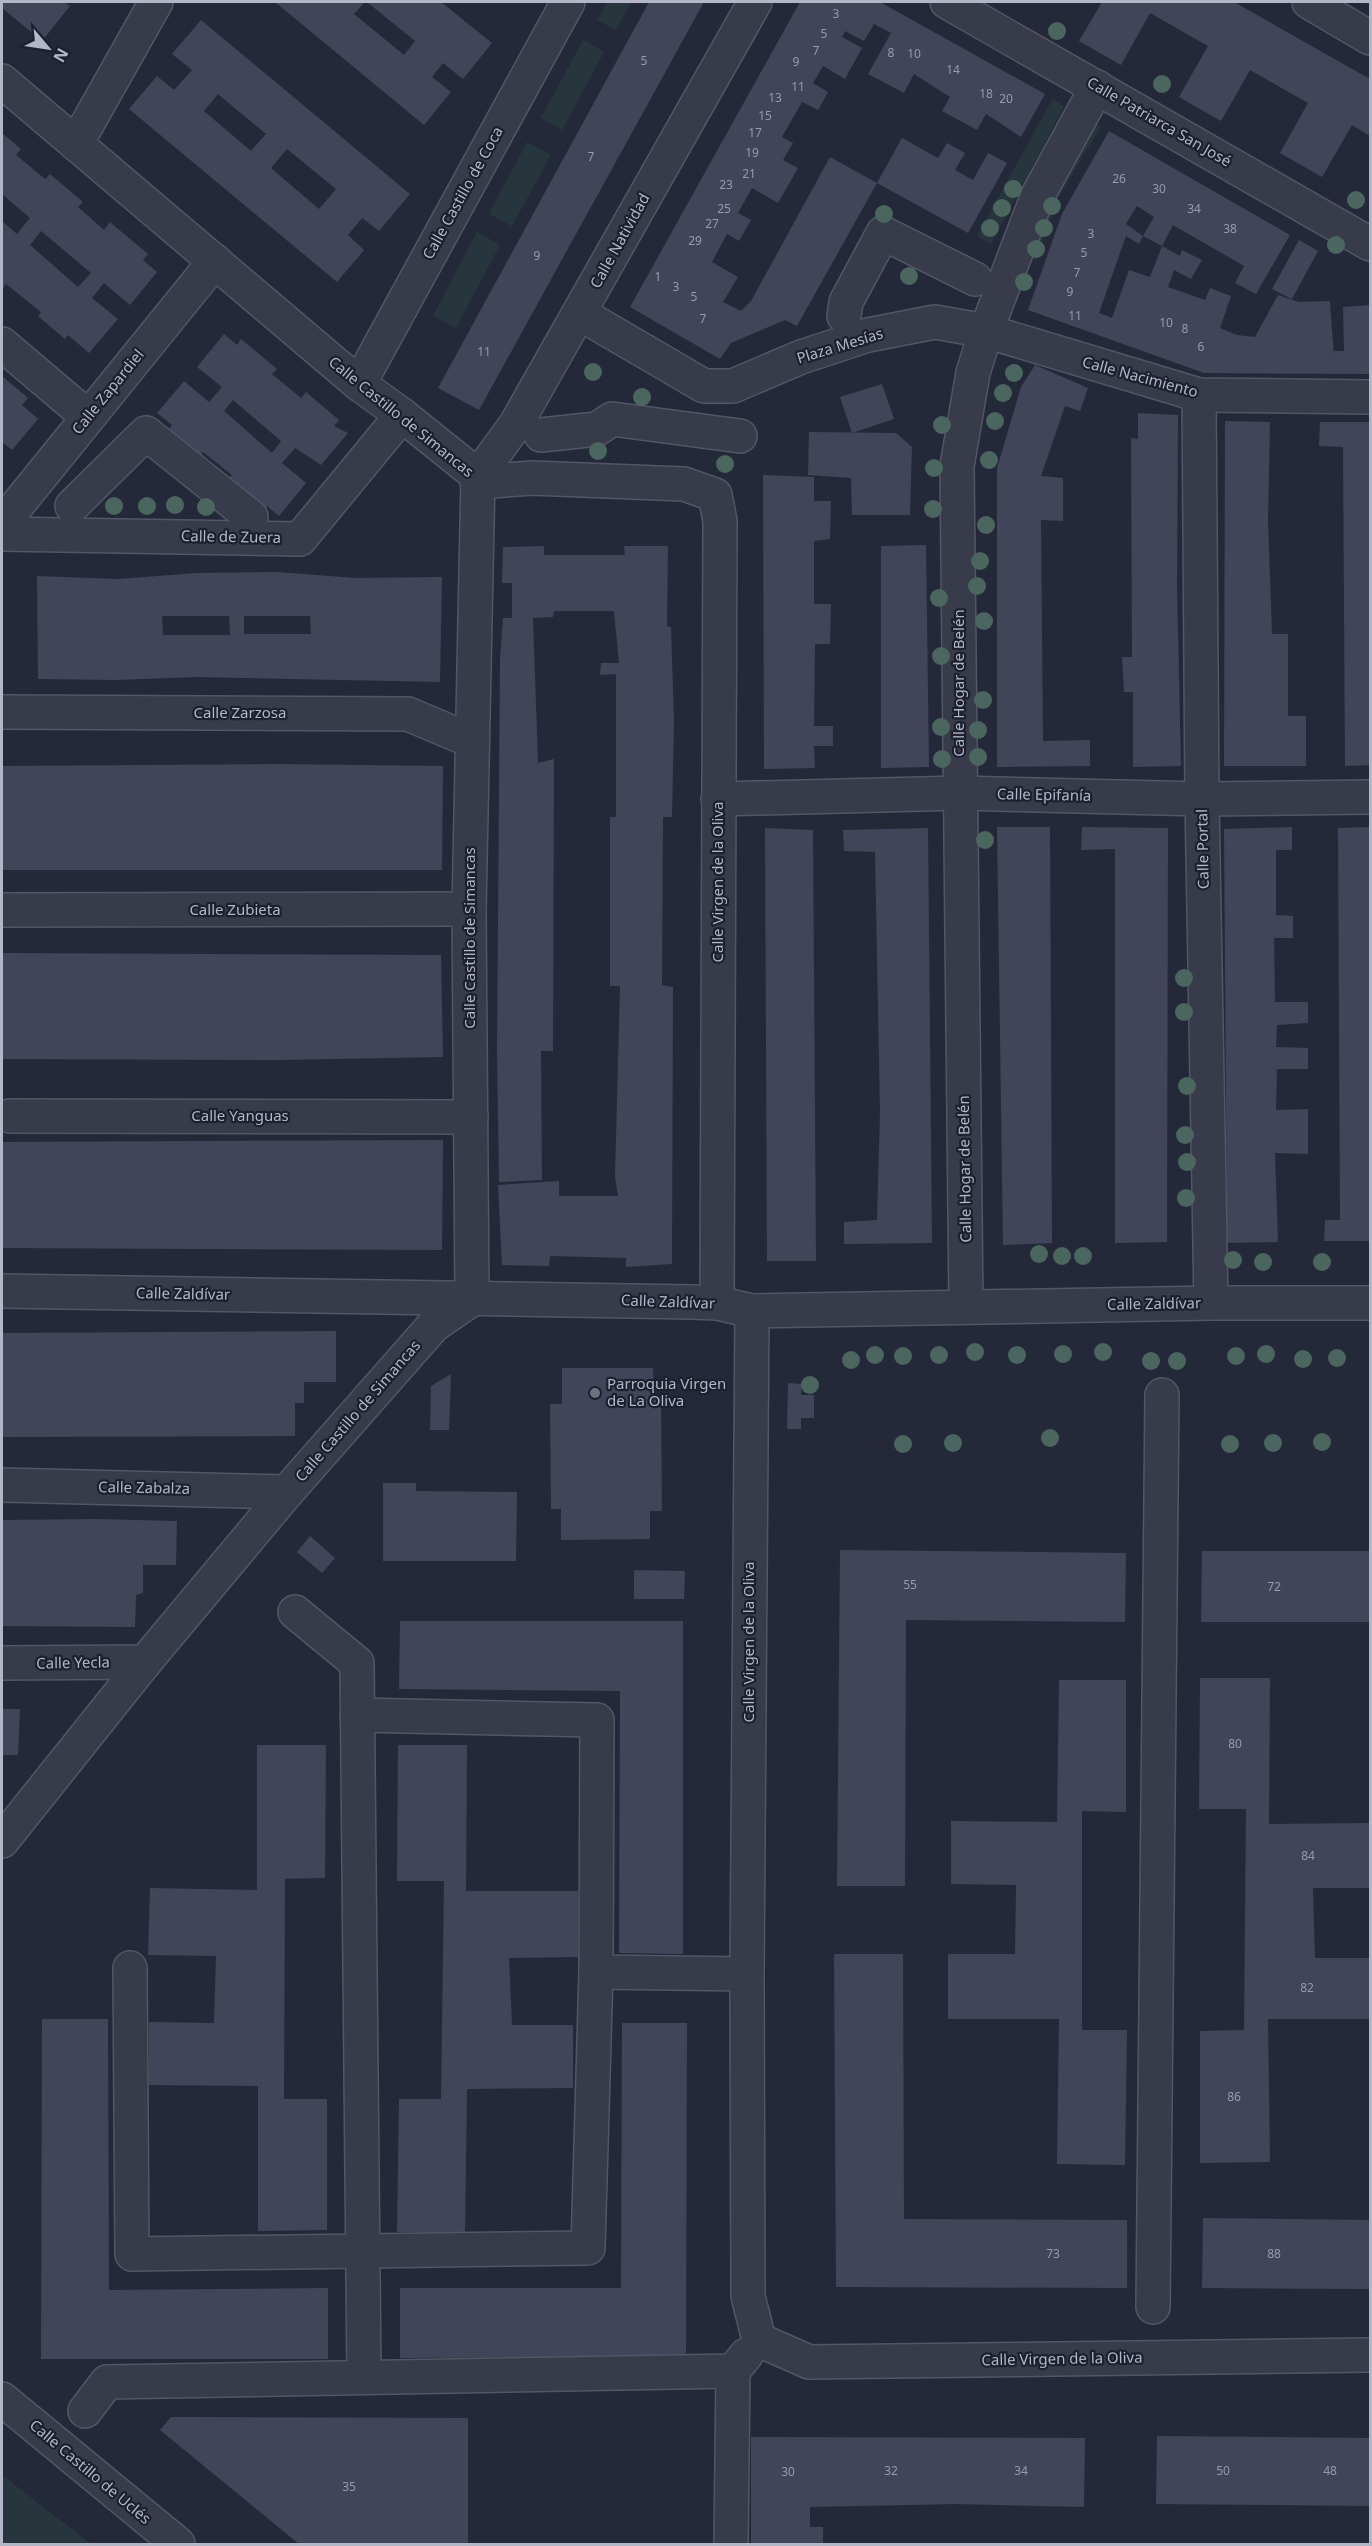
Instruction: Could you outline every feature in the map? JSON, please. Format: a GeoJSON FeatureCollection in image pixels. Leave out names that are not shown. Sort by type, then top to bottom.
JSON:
{"type":"FeatureCollection","features":[{"type":"Feature","properties":{"kind":"street"},"geometry":{"type":"LineString","coordinates":[[76,144],[156,2]]}},
{"type":"Feature","properties":{"kind":"street","name":"Calle Castillo de Coca"},"geometry":{"type":"LineString","coordinates":[[359,384],[568,2]]}},
{"type":"Feature","properties":{"kind":"street","name":"Calle Natividad"},"geometry":{"type":"LineString","coordinates":[[477,479],[516,424],[755,2]]}},
{"type":"Feature","properties":{"kind":"street","name":"Calle Patriarca San José"},"geometry":{"type":"LineString","coordinates":[[947,2],[1371,244]]}},
{"type":"Feature","properties":{"kind":"street"},"geometry":{"type":"LineString","coordinates":[[1309,2],[1371,38]]}},
{"type":"Feature","properties":{"kind":"street","name":"Calle Castillo de Simancas"},"geometry":{"type":"LineString","coordinates":[[2,81],[359,384],[402,415],[477,479],[469,909],[472,1299],[434,1326],[287,1492],[145,1662],[2,1841]]}},
{"type":"Feature","properties":{"kind":"street","name":"Calle Hogar de Belén"},"geometry":{"type":"LineString","coordinates":[[966,1306],[957,466],[974,373],[986,331],[1038,195],[1097,87]]}},
{"type":"Feature","properties":{"kind":"street"},"geometry":{"type":"LineString","coordinates":[[844,316],[846,302],[883,233],[975,279]]}},
{"type":"Feature","properties":{"kind":"street","name":"Calle Zapardiel"},"geometry":{"type":"LineString","coordinates":[[2,524],[215,261]]}},
{"type":"Feature","properties":{"kind":"street","name":"Plaza Mesías"},"geometry":{"type":"LineString","coordinates":[[579,313],[704,386],[733,386],[801,357],[868,335],[935,322],[986,331]]}},
{"type":"Feature","properties":{"kind":"street","name":"Calle Nacimiento"},"geometry":{"type":"LineString","coordinates":[[986,331],[1199,395],[1371,397]]}},
{"type":"Feature","properties":{"kind":"street"},"geometry":{"type":"LineString","coordinates":[[2,344],[88,417]]}},
{"type":"Feature","properties":{"kind":"street","name":"Calle Portal"},"geometry":{"type":"LineString","coordinates":[[1199,395],[1202,799],[1211,1304]]}},
{"type":"Feature","properties":{"kind":"street","name":"Calle de Zuera"},"geometry":{"type":"LineString","coordinates":[[2,534],[300,539],[402,415]]}},
{"type":"Feature","properties":{"kind":"street"},"geometry":{"type":"LineString","coordinates":[[541,435],[597,429],[612,418],[740,436]]}},
{"type":"Feature","properties":{"kind":"street"},"geometry":{"type":"LineString","coordinates":[[72,506],[146,433],[251,517]]}},
{"type":"Feature","properties":{"kind":"street","name":"Calle Virgen de la Oliva"},"geometry":{"type":"LineString","coordinates":[[477,479],[532,478],[684,484],[715,495],[720,521],[717,1303]]}},
{"type":"Feature","properties":{"kind":"street","name":"Calle Zarzosa"},"geometry":{"type":"LineString","coordinates":[[2,712],[408,714],[472,741]]}},
{"type":"Feature","properties":{"kind":"street","name":"Calle Epifanía"},"geometry":{"type":"LineString","coordinates":[[718,799],[960,793],[1202,799],[1371,797]]}},
{"type":"Feature","properties":{"kind":"street","name":"Calle Zubieta"},"geometry":{"type":"LineString","coordinates":[[2,910],[469,909]]}},
{"type":"Feature","properties":{"kind":"street","name":"Calle Yanguas"},"geometry":{"type":"LineString","coordinates":[[10,1116],[471,1117]]}},
{"type":"Feature","properties":{"kind":"street","name":"Calle Zaldívar"},"geometry":{"type":"LineString","coordinates":[[2,1291],[717,1303],[752,1311],[966,1306],[1371,1303]]}},
{"type":"Feature","properties":{"kind":"street","name":"Calle Virgen de la Oliva"},"geometry":{"type":"LineString","coordinates":[[752,1311],[747,1974],[748,2296],[759,2340],[809,2361],[1371,2355]]}},
{"type":"Feature","properties":{"kind":"street"},"geometry":{"type":"LineString","coordinates":[[1154,2307],[1162,1395]]}},
{"type":"Feature","properties":{"kind":"street","name":"Calle Zabalza"},"geometry":{"type":"LineString","coordinates":[[2,1485],[287,1492]]}},
{"type":"Feature","properties":{"kind":"street"},"geometry":{"type":"LineString","coordinates":[[295,1612],[357,1663],[364,2376]]}},
{"type":"Feature","properties":{"kind":"street","name":"Calle Yecla"},"geometry":{"type":"LineString","coordinates":[[2,1664],[145,1662]]}},
{"type":"Feature","properties":{"kind":"street"},"geometry":{"type":"LineString","coordinates":[[130,1968],[132,2254],[362,2253],[588,2248],[596,1972],[597,1720],[357,1715]]}},
{"type":"Feature","properties":{"kind":"street"},"geometry":{"type":"LineString","coordinates":[[596,1972],[747,1974]]}},
{"type":"Feature","properties":{"kind":"street"},"geometry":{"type":"LineString","coordinates":[[731,2544],[733,2371],[759,2340]]}},
{"type":"Feature","properties":{"kind":"street"},"geometry":{"type":"LineString","coordinates":[[85,2411],[107,2382],[733,2371]]}},
{"type":"Feature","properties":{"kind":"street","name":"Calle Castillo de Uclés"},"geometry":{"type":"LineString","coordinates":[[2,2399],[178,2544]]}},
{"type":"Feature","properties":{"kind":"shaded area"},"geometry":{"type":"Polygon","coordinates":[[[607,2],[631,2],[616,30],[597,20],[607,2]]]}},
{"type":"Feature","properties":{"kind":"shaded area"},"geometry":{"type":"Polygon","coordinates":[[[583,40],[604,52],[562,130],[541,118],[583,40]]]}},
{"type":"Feature","properties":{"kind":"shaded area"},"geometry":{"type":"Polygon","coordinates":[[[1053,98],[1064,107],[991,244],[977,236],[1053,98]]]}},
{"type":"Feature","properties":{"kind":"shaded area"},"geometry":{"type":"Polygon","coordinates":[[[1093,123],[1101,126],[1057,200],[1036,260],[1027,258],[1049,201],[1093,123]]]}},
{"type":"Feature","properties":{"kind":"shaded area"},"geometry":{"type":"Polygon","coordinates":[[[527,142],[551,155],[512,226],[489,214],[527,142]]]}},
{"type":"Feature","properties":{"kind":"shaded area"},"geometry":{"type":"Polygon","coordinates":[[[477,232],[500,245],[456,328],[433,316],[477,232]]]}},
{"type":"Feature","properties":{"kind":"shaded area"},"geometry":{"type":"Polygon","coordinates":[[[2,2475],[91,2544],[2,2544],[2,2475]]]}},
{"type":"Feature","properties":{"kind":"building"},"geometry":{"type":"Polygon","coordinates":[[[2,2],[64,2],[70,6],[42,41],[2,8],[2,2]]]}},
{"type":"Feature","properties":{"kind":"building"},"geometry":{"type":"Polygon","coordinates":[[[275,2],[365,2],[354,14],[404,55],[415,41],[367,2],[441,2],[492,43],[463,79],[443,63],[432,77],[451,92],[424,125],[275,2]]]}},
{"type":"Feature","properties":{"kind":"building"},"geometry":{"type":"Polygon","coordinates":[[[649,2],[704,2],[479,410],[438,388],[649,2]]]}},
{"type":"Feature","properties":{"kind":"building"},"geometry":{"type":"Polygon","coordinates":[[[800,2],[880,2],[1045,94],[1021,137],[986,114],[977,130],[942,111],[950,97],[914,74],[904,93],[868,74],[891,33],[874,24],[864,41],[845,31],[842,37],[862,48],[845,79],[823,66],[813,83],[828,92],[818,110],[802,102],[782,137],[793,143],[783,160],[798,168],[778,203],[752,188],[738,213],[751,220],[739,241],[727,234],[712,262],[738,277],[723,302],[741,311],[751,301],[830,157],[877,183],[797,326],[785,320],[731,343],[720,359],[630,307],[800,2]]]}},
{"type":"Feature","properties":{"kind":"building"},"geometry":{"type":"Polygon","coordinates":[[[1102,2],[1234,2],[1370,79],[1370,136],[1352,125],[1322,177],[1280,153],[1308,103],[1250,70],[1221,121],[1179,97],[1208,46],[1150,13],[1121,65],[1079,41],[1102,2]]]}},
{"type":"Feature","properties":{"kind":"building"},"geometry":{"type":"Polygon","coordinates":[[[201,20],[410,194],[379,231],[362,218],[348,235],[364,250],[337,282],[129,109],[157,76],[174,90],[192,70],[172,54],[201,20]],[[218,94],[204,111],[251,151],[266,134],[218,94]],[[287,149],[271,168],[319,209],[336,189],[287,149]]]}},
{"type":"Feature","properties":{"kind":"building"},"geometry":{"type":"Polygon","coordinates":[[[1109,131],[1290,235],[1256,294],[1235,283],[1244,266],[1173,225],[1162,246],[1180,256],[1182,250],[1202,260],[1191,279],[1174,270],[1168,287],[1205,300],[1210,288],[1231,296],[1220,328],[1237,335],[1255,337],[1278,295],[1299,302],[1330,301],[1334,358],[1334,351],[1344,351],[1343,307],[1370,305],[1370,374],[1204,373],[1028,310],[1062,214],[1109,131]],[[1137,206],[1126,224],[1143,236],[1154,217],[1137,206]],[[1126,236],[1099,313],[1112,318],[1129,270],[1150,277],[1162,246],[1143,236],[1139,244],[1126,236]]]}},
{"type":"Feature","properties":{"kind":"building"},"geometry":{"type":"Polygon","coordinates":[[[2,133],[21,149],[16,155],[45,179],[50,174],[83,202],[78,207],[104,230],[110,222],[148,254],[143,260],[157,272],[130,305],[104,283],[92,298],[118,319],[89,353],[68,335],[65,339],[38,316],[41,312],[6,284],[2,290],[2,221],[17,234],[30,218],[2,194],[2,133]],[[41,231],[30,245],[78,287],[91,273],[41,231]]]}},
{"type":"Feature","properties":{"kind":"building"},"geometry":{"type":"Polygon","coordinates":[[[902,138],[938,158],[947,143],[965,153],[955,170],[973,180],[988,153],[1007,163],[968,233],[877,183],[902,138]]]}},
{"type":"Feature","properties":{"kind":"building"},"geometry":{"type":"Polygon","coordinates":[[[1299,240],[1318,251],[1292,299],[1272,289],[1299,240]]]}},
{"type":"Feature","properties":{"kind":"building"},"geometry":{"type":"Polygon","coordinates":[[[224,334],[237,345],[241,339],[277,369],[272,374],[301,398],[306,392],[339,420],[334,426],[348,433],[321,465],[295,448],[282,463],[306,483],[279,516],[267,506],[264,511],[227,481],[232,475],[203,452],[197,460],[166,434],[172,425],[157,413],[184,381],[209,402],[222,387],[197,367],[224,334]],[[233,400],[224,411],[272,453],[281,441],[233,400]]]}},
{"type":"Feature","properties":{"kind":"building"},"geometry":{"type":"Polygon","coordinates":[[[1035,365],[1088,388],[1080,411],[1065,406],[1041,476],[1063,478],[1063,521],[1041,520],[1043,741],[1090,740],[1090,766],[997,767],[997,468],[1021,387],[1035,365]]]}},
{"type":"Feature","properties":{"kind":"building"},"geometry":{"type":"Polygon","coordinates":[[[2,376],[28,398],[22,405],[38,419],[12,450],[2,442],[2,376]]]}},
{"type":"Feature","properties":{"kind":"building"},"geometry":{"type":"Polygon","coordinates":[[[882,384],[894,419],[852,433],[840,397],[882,384]]]}},
{"type":"Feature","properties":{"kind":"building"},"geometry":{"type":"Polygon","coordinates":[[[1138,413],[1178,415],[1177,586],[1181,766],[1133,767],[1133,692],[1124,692],[1122,657],[1132,657],[1131,438],[1138,439],[1138,413]]]}},
{"type":"Feature","properties":{"kind":"building"},"geometry":{"type":"Polygon","coordinates":[[[1225,421],[1270,422],[1268,521],[1272,634],[1288,634],[1288,716],[1306,716],[1306,766],[1224,766],[1225,421]]]}},
{"type":"Feature","properties":{"kind":"building"},"geometry":{"type":"Polygon","coordinates":[[[1320,422],[1370,422],[1370,765],[1345,766],[1343,447],[1319,446],[1320,422]]]}},
{"type":"Feature","properties":{"kind":"building"},"geometry":{"type":"Polygon","coordinates":[[[809,432],[896,433],[912,447],[910,515],[852,515],[851,478],[808,475],[809,432]]]}},
{"type":"Feature","properties":{"kind":"building"},"geometry":{"type":"Polygon","coordinates":[[[763,475],[814,477],[814,501],[831,501],[830,539],[814,541],[814,604],[831,604],[830,644],[815,644],[814,726],[833,726],[833,746],[814,746],[815,768],[764,769],[763,475]]]}},
{"type":"Feature","properties":{"kind":"building"},"geometry":{"type":"Polygon","coordinates":[[[926,545],[929,767],[881,768],[881,546],[926,545]]]}},
{"type":"Feature","properties":{"kind":"building"},"geometry":{"type":"Polygon","coordinates":[[[544,546],[544,555],[625,555],[624,546],[668,546],[667,626],[671,627],[674,721],[672,817],[663,817],[662,985],[673,987],[672,1264],[626,1267],[626,1258],[550,1256],[549,1266],[502,1265],[498,1185],[559,1181],[559,1196],[618,1196],[615,1177],[620,986],[610,986],[610,817],[616,817],[616,674],[600,675],[601,663],[619,663],[614,611],[554,611],[553,617],[533,618],[538,763],[554,759],[553,1051],[541,1051],[542,1180],[499,1182],[497,1052],[500,659],[503,618],[512,618],[512,583],[502,583],[503,547],[544,546]]]}},
{"type":"Feature","properties":{"kind":"building"},"geometry":{"type":"Polygon","coordinates":[[[277,572],[356,578],[442,577],[440,682],[196,677],[117,680],[38,679],[37,576],[118,579],[197,573],[277,572]],[[162,616],[163,635],[230,635],[229,616],[162,616]],[[244,616],[244,634],[311,634],[310,616],[244,616]]]}},
{"type":"Feature","properties":{"kind":"building"},"geometry":{"type":"Polygon","coordinates":[[[277,764],[443,766],[442,870],[2,870],[2,766],[277,764]]]}},
{"type":"Feature","properties":{"kind":"building"},"geometry":{"type":"Polygon","coordinates":[[[997,827],[1050,827],[1052,1243],[1003,1245],[997,827]]]}},
{"type":"Feature","properties":{"kind":"building"},"geometry":{"type":"Polygon","coordinates":[[[1082,827],[1168,828],[1167,1242],[1115,1243],[1115,849],[1081,850],[1082,827]]]}},
{"type":"Feature","properties":{"kind":"building"},"geometry":{"type":"Polygon","coordinates":[[[1292,827],[1292,850],[1276,850],[1276,915],[1293,916],[1293,938],[1274,938],[1275,1002],[1308,1002],[1308,1023],[1277,1025],[1276,1047],[1308,1048],[1308,1069],[1277,1069],[1276,1110],[1308,1109],[1308,1154],[1275,1153],[1278,1242],[1227,1243],[1224,829],[1292,827]]]}},
{"type":"Feature","properties":{"kind":"building"},"geometry":{"type":"Polygon","coordinates":[[[1370,827],[1370,1241],[1324,1241],[1325,1220],[1340,1220],[1338,828],[1370,827]]]}},
{"type":"Feature","properties":{"kind":"building"},"geometry":{"type":"Polygon","coordinates":[[[765,828],[813,830],[816,1261],[767,1261],[765,828]]]}},
{"type":"Feature","properties":{"kind":"building"},"geometry":{"type":"Polygon","coordinates":[[[928,828],[932,1243],[844,1244],[844,1222],[877,1220],[880,1111],[875,852],[844,851],[843,830],[928,828]]]}},
{"type":"Feature","properties":{"kind":"building"},"geometry":{"type":"Polygon","coordinates":[[[2,953],[441,955],[443,1057],[279,1060],[2,1059],[2,953]]]}},
{"type":"Feature","properties":{"kind":"building"},"geometry":{"type":"Polygon","coordinates":[[[443,1140],[442,1250],[2,1248],[2,1142],[443,1140]]]}},
{"type":"Feature","properties":{"kind":"building"},"geometry":{"type":"Polygon","coordinates":[[[336,1331],[336,1382],[304,1382],[304,1403],[295,1403],[295,1436],[2,1437],[2,1333],[336,1331]]]}},
{"type":"Feature","properties":{"kind":"building"},"geometry":{"type":"Polygon","coordinates":[[[562,1368],[653,1368],[654,1398],[661,1398],[662,1511],[650,1511],[650,1539],[561,1540],[561,1509],[551,1509],[550,1404],[562,1404],[562,1368]]]}},
{"type":"Feature","properties":{"kind":"building"},"geometry":{"type":"Polygon","coordinates":[[[451,1374],[449,1430],[430,1430],[431,1386],[451,1374]]]}},
{"type":"Feature","properties":{"kind":"building"},"geometry":{"type":"Polygon","coordinates":[[[788,1383],[802,1384],[801,1395],[814,1395],[814,1418],[801,1418],[801,1429],[787,1429],[788,1383]]]}},
{"type":"Feature","properties":{"kind":"building"},"geometry":{"type":"Polygon","coordinates":[[[383,1483],[416,1483],[416,1491],[517,1492],[516,1561],[383,1561],[383,1483]]]}},
{"type":"Feature","properties":{"kind":"building"},"geometry":{"type":"Polygon","coordinates":[[[2,1520],[177,1521],[176,1565],[143,1565],[143,1593],[136,1595],[135,1627],[2,1626],[2,1520]]]}},
{"type":"Feature","properties":{"kind":"building"},"geometry":{"type":"Polygon","coordinates":[[[310,1536],[335,1558],[322,1573],[297,1552],[310,1536]]]}},
{"type":"Feature","properties":{"kind":"building"},"geometry":{"type":"Polygon","coordinates":[[[840,1550],[1126,1553],[1125,1622],[906,1620],[905,1886],[837,1886],[840,1550]]]}},
{"type":"Feature","properties":{"kind":"building"},"geometry":{"type":"Polygon","coordinates":[[[1202,1551],[1370,1551],[1370,1622],[1201,1622],[1202,1551]]]}},
{"type":"Feature","properties":{"kind":"building"},"geometry":{"type":"Polygon","coordinates":[[[634,1570],[685,1571],[684,1599],[634,1599],[634,1570]]]}},
{"type":"Feature","properties":{"kind":"building"},"geometry":{"type":"Polygon","coordinates":[[[400,1621],[683,1621],[683,1954],[619,1953],[620,1691],[399,1689],[400,1621]]]}},
{"type":"Feature","properties":{"kind":"building"},"geometry":{"type":"Polygon","coordinates":[[[1200,1678],[1270,1678],[1269,1824],[1370,1823],[1370,1888],[1313,1888],[1315,1958],[1370,1958],[1370,2019],[1268,2019],[1270,2162],[1200,2163],[1200,2031],[1244,2030],[1246,1809],[1199,1809],[1200,1678]]]}},
{"type":"Feature","properties":{"kind":"building"},"geometry":{"type":"Polygon","coordinates":[[[1059,1680],[1126,1680],[1126,1812],[1082,1811],[1082,2030],[1127,2030],[1125,2165],[1057,2164],[1059,2019],[948,2019],[948,1954],[1015,1954],[1016,1885],[951,1884],[951,1821],[1057,1822],[1059,1680]]]}},
{"type":"Feature","properties":{"kind":"building"},"geometry":{"type":"Polygon","coordinates":[[[2,1709],[20,1709],[18,1755],[2,1755],[2,1709]]]}},
{"type":"Feature","properties":{"kind":"building"},"geometry":{"type":"Polygon","coordinates":[[[257,1745],[326,1745],[325,1878],[274,1879],[285,1879],[284,2099],[327,2099],[327,2230],[258,2231],[258,2086],[149,2085],[149,2022],[214,2023],[216,1956],[148,1955],[150,1888],[257,1890],[257,1745]]]}},
{"type":"Feature","properties":{"kind":"building"},"geometry":{"type":"Polygon","coordinates":[[[398,1745],[467,1745],[466,1891],[578,1891],[578,1957],[509,1958],[512,2025],[573,2025],[573,2088],[467,2089],[465,2233],[397,2232],[399,2099],[441,2099],[444,1881],[397,1881],[398,1745]]]}},
{"type":"Feature","properties":{"kind":"building"},"geometry":{"type":"Polygon","coordinates":[[[834,1954],[903,1954],[904,2219],[1127,2220],[1127,2288],[836,2287],[834,1954]]]}},
{"type":"Feature","properties":{"kind":"building"},"geometry":{"type":"Polygon","coordinates":[[[42,2019],[108,2019],[109,2290],[328,2288],[328,2359],[41,2359],[42,2019]]]}},
{"type":"Feature","properties":{"kind":"building"},"geometry":{"type":"Polygon","coordinates":[[[622,2023],[687,2023],[686,2357],[400,2358],[400,2288],[621,2288],[622,2023]]]}},
{"type":"Feature","properties":{"kind":"building"},"geometry":{"type":"Polygon","coordinates":[[[1203,2218],[1370,2220],[1370,2289],[1202,2288],[1203,2218]]]}},
{"type":"Feature","properties":{"kind":"building"},"geometry":{"type":"Polygon","coordinates":[[[171,2417],[468,2418],[468,2544],[299,2544],[160,2430],[171,2417]]]}},
{"type":"Feature","properties":{"kind":"building"},"geometry":{"type":"Polygon","coordinates":[[[1157,2436],[1370,2438],[1370,2506],[1156,2504],[1157,2436]]]}},
{"type":"Feature","properties":{"kind":"building"},"geometry":{"type":"Polygon","coordinates":[[[751,2437],[1085,2438],[1084,2507],[956,2504],[810,2507],[810,2527],[823,2527],[823,2544],[751,2544],[751,2437]]]}},
{"type":"Feature","properties":{"kind":"place","name":"Parroquia Virgen de La Oliva"},"geometry":{"type":"Point","coordinates":[595,1393]}}]}
